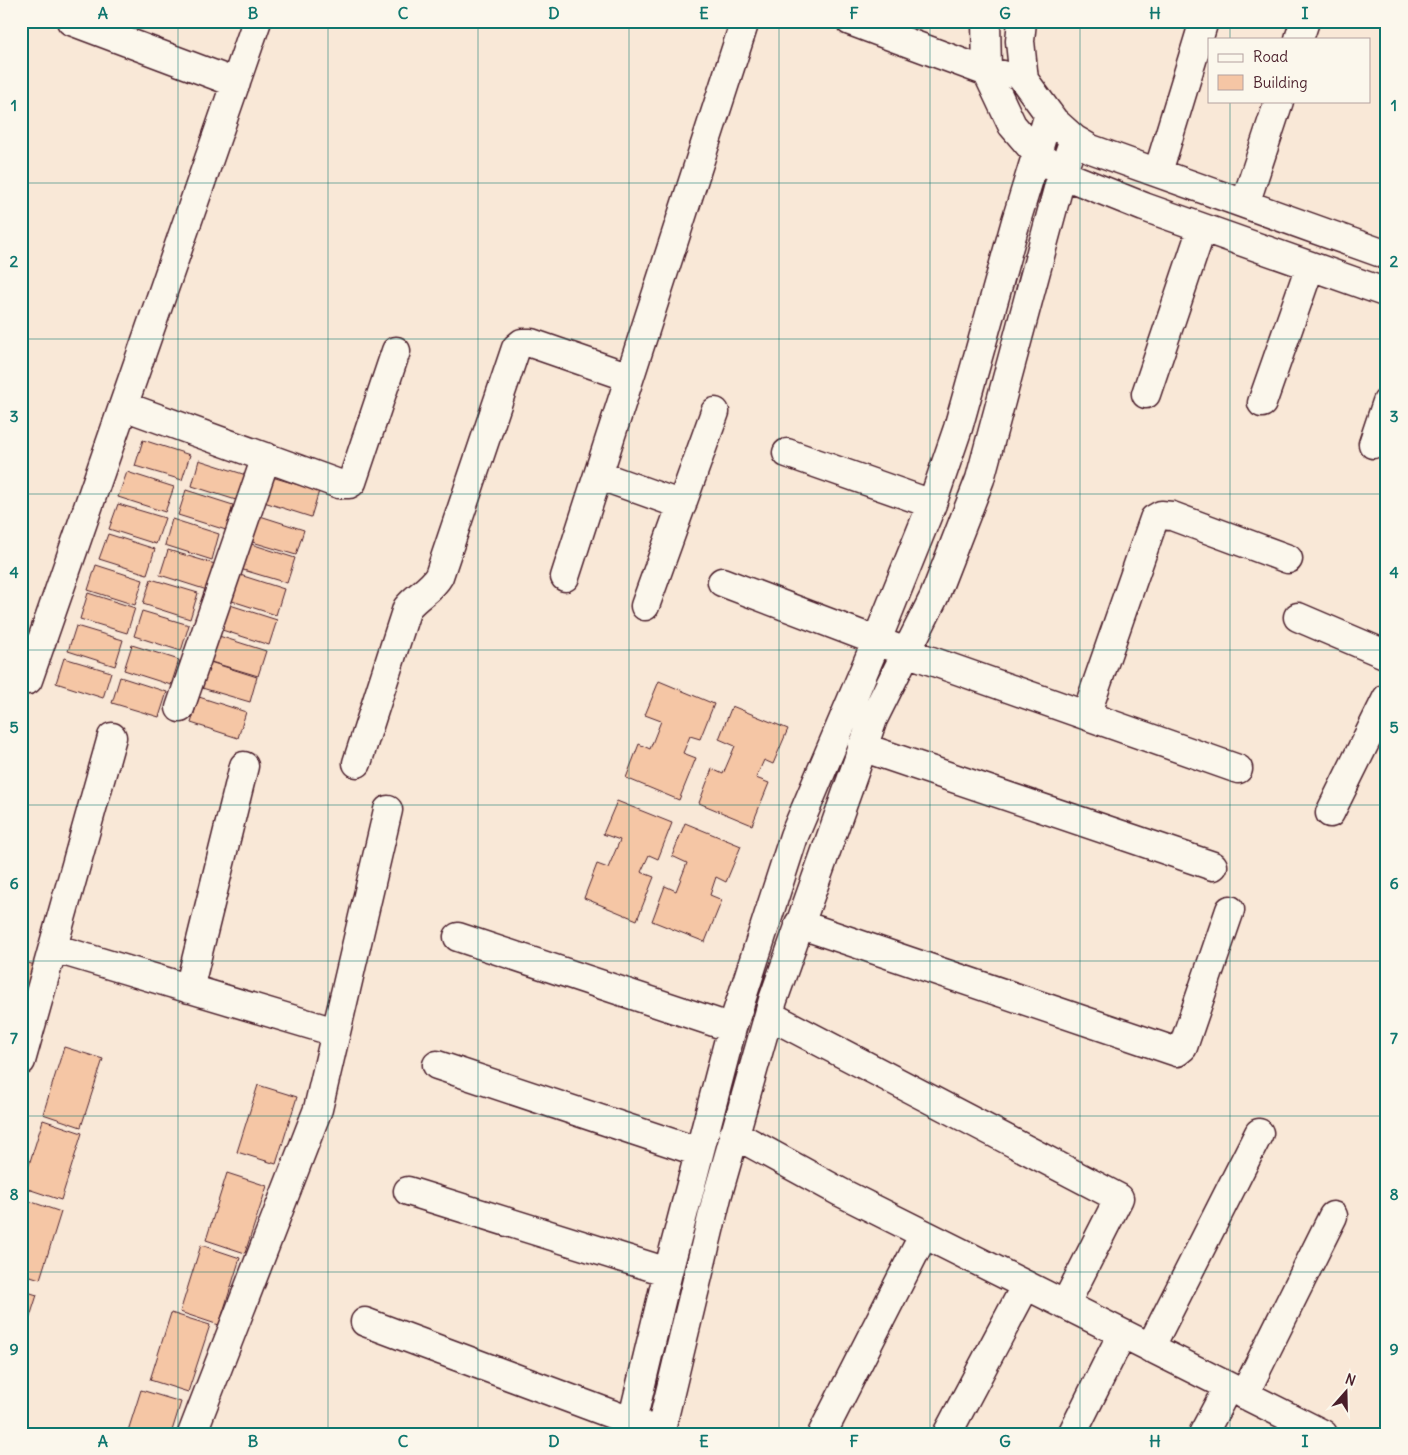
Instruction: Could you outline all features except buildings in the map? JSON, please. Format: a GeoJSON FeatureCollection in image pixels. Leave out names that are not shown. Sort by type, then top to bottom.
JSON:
{"type":"FeatureCollection","features":[{"type":"Feature","properties":{"kind":"street"},"geometry":{"type":"LineString","coordinates":[[71,21],[236,83]]}},
{"type":"Feature","properties":{"kind":"street"},"geometry":{"type":"LineString","coordinates":[[28,680],[258,21]]}},
{"type":"Feature","properties":{"kind":"street"},"geometry":{"type":"LineString","coordinates":[[565,576],[745,21]]}},
{"type":"Feature","properties":{"kind":"street"},"geometry":{"type":"LineString","coordinates":[[850,21],[987,72],[1024,80]]}},
{"type":"Feature","properties":{"kind":"street"},"geometry":{"type":"LineString","coordinates":[[1158,172],[1204,21]]}},
{"type":"Feature","properties":{"kind":"street"},"geometry":{"type":"LineString","coordinates":[[1299,38],[1305,21]]}},
{"type":"Feature","properties":{"kind":"street"},"geometry":{"type":"LineString","coordinates":[[1387,255],[1091,149],[1074,139],[1049,114],[1024,80],[1021,31],[979,24],[987,72],[1012,125],[1036,153],[1062,174],[1202,228],[1387,293]]}},
{"type":"Feature","properties":{"kind":"street"},"geometry":{"type":"LineString","coordinates":[[1245,204],[1279,102]]}},
{"type":"Feature","properties":{"kind":"street"},"geometry":{"type":"LineString","coordinates":[[630,1428],[698,1152],[732,1028],[794,836],[932,504],[958,428],[1036,153],[1049,114]]}},
{"type":"Feature","properties":{"kind":"street"},"geometry":{"type":"LineString","coordinates":[[364,1322],[630,1428],[660,1432],[717,1197],[769,1015],[799,924],[873,719],[934,597],[980,479],[1062,174],[1074,139]]}},
{"type":"Feature","properties":{"kind":"street"},"geometry":{"type":"LineString","coordinates":[[1146,394],[1202,228]]}},
{"type":"Feature","properties":{"kind":"street"},"geometry":{"type":"LineString","coordinates":[[1262,403],[1310,266]]}},
{"type":"Feature","properties":{"kind":"street"},"geometry":{"type":"LineString","coordinates":[[357,763],[407,608],[415,597],[434,585],[439,576],[516,348],[522,343],[531,343],[630,377]]}},
{"type":"Feature","properties":{"kind":"street"},"geometry":{"type":"LineString","coordinates":[[124,406],[339,484],[349,484],[352,482],[396,351]]}},
{"type":"Feature","properties":{"kind":"street"},"geometry":{"type":"LineString","coordinates":[[1372,444],[1387,402]]}},
{"type":"Feature","properties":{"kind":"street"},"geometry":{"type":"LineString","coordinates":[[645,606],[715,412]]}},
{"type":"Feature","properties":{"kind":"street"},"geometry":{"type":"LineString","coordinates":[[787,453],[932,504]]}},
{"type":"Feature","properties":{"kind":"street"},"geometry":{"type":"LineString","coordinates":[[180,708],[266,457]]}},
{"type":"Feature","properties":{"kind":"street"},"geometry":{"type":"LineString","coordinates":[[598,475],[682,505]]}},
{"type":"Feature","properties":{"kind":"street"},"geometry":{"type":"LineString","coordinates":[[1086,715],[1154,519],[1161,515],[1172,516],[1288,559]]}},
{"type":"Feature","properties":{"kind":"street"},"geometry":{"type":"LineString","coordinates":[[722,582],[906,652],[1238,769]]}},
{"type":"Feature","properties":{"kind":"street"},"geometry":{"type":"LineString","coordinates":[[1298,617],[1387,655]]}},
{"type":"Feature","properties":{"kind":"street"},"geometry":{"type":"LineString","coordinates":[[1330,814],[1387,698]]}},
{"type":"Feature","properties":{"kind":"street"},"geometry":{"type":"LineString","coordinates":[[21,1061],[112,737]]}},
{"type":"Feature","properties":{"kind":"street"},"geometry":{"type":"LineString","coordinates":[[862,748],[1213,866]]}},
{"type":"Feature","properties":{"kind":"street"},"geometry":{"type":"LineString","coordinates":[[189,989],[244,766]]}},
{"type":"Feature","properties":{"kind":"street"},"geometry":{"type":"LineString","coordinates":[[192,1434],[318,1109],[388,810]]}},
{"type":"Feature","properties":{"kind":"street"},"geometry":{"type":"LineString","coordinates":[[794,836],[827,848]]}},
{"type":"Feature","properties":{"kind":"street"},"geometry":{"type":"LineString","coordinates":[[799,924],[1178,1052],[1184,1047],[1230,910]]}},
{"type":"Feature","properties":{"kind":"street"},"geometry":{"type":"LineString","coordinates":[[458,937],[732,1028]]}},
{"type":"Feature","properties":{"kind":"street"},"geometry":{"type":"LineString","coordinates":[[53,948],[335,1032]]}},
{"type":"Feature","properties":{"kind":"street"},"geometry":{"type":"LineString","coordinates":[[769,1015],[1119,1198],[1065,1305]]}},
{"type":"Feature","properties":{"kind":"street"},"geometry":{"type":"LineString","coordinates":[[437,1065],[698,1152]]}},
{"type":"Feature","properties":{"kind":"street"},"geometry":{"type":"LineString","coordinates":[[1150,1348],[1260,1133]]}},
{"type":"Feature","properties":{"kind":"street"},"geometry":{"type":"LineString","coordinates":[[734,1134],[840,1192],[1323,1434]]}},
{"type":"Feature","properties":{"kind":"street"},"geometry":{"type":"LineString","coordinates":[[408,1191],[668,1272]]}},
{"type":"Feature","properties":{"kind":"street"},"geometry":{"type":"LineString","coordinates":[[1203,1434],[1236,1391],[1333,1216]]}},
{"type":"Feature","properties":{"kind":"street"},"geometry":{"type":"LineString","coordinates":[[822,1434],[924,1234]]}},
{"type":"Feature","properties":{"kind":"street"},"geometry":{"type":"LineString","coordinates":[[947,1434],[1026,1285]]}},
{"type":"Feature","properties":{"kind":"street"},"geometry":{"type":"LineString","coordinates":[[1072,1434],[1122,1334]]}}]}
